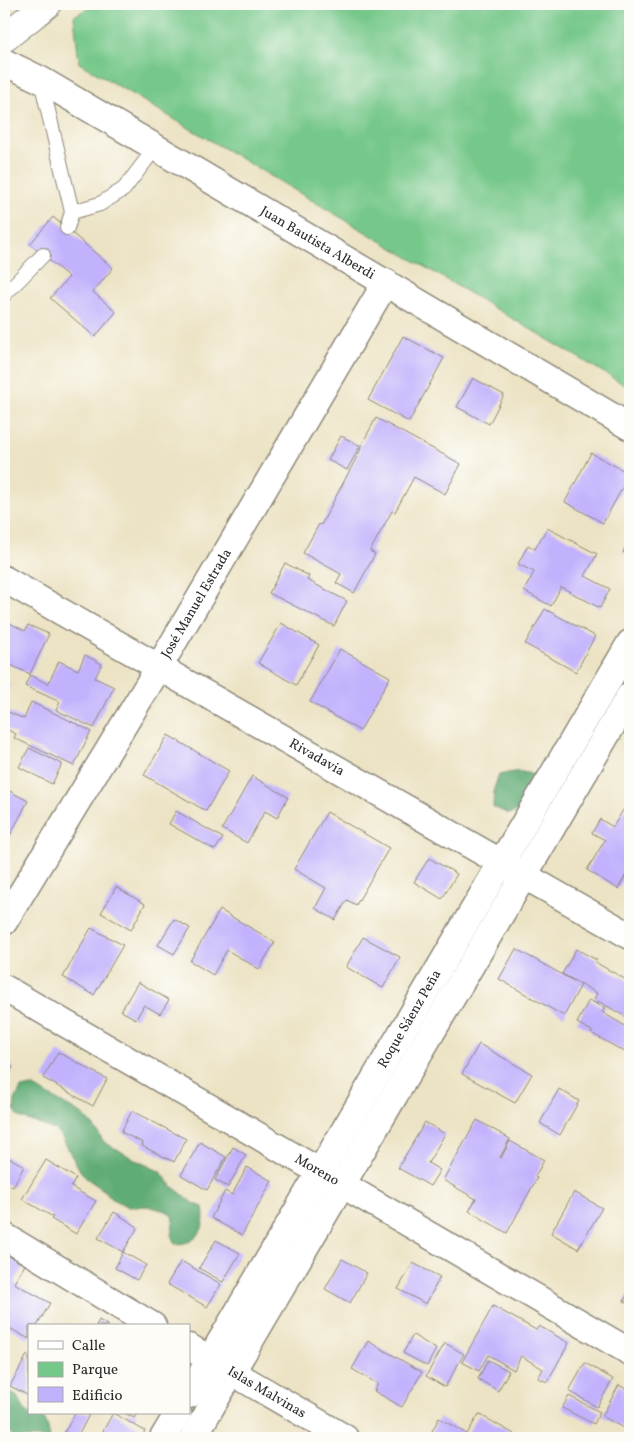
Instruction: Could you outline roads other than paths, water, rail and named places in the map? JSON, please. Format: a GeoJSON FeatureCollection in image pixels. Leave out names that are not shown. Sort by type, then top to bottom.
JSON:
{"type":"FeatureCollection","features":[{"type":"Feature","properties":{"kind":"main road"},"geometry":{"type":"LineString","coordinates":[[4,38],[47,4]]}},
{"type":"Feature","properties":{"kind":"street","name":"Juan Bautista Alberdi"},"geometry":{"type":"LineString","coordinates":[[4,62],[41,80],[630,426]]}},
{"type":"Feature","properties":{"kind":"street","name":"José Manuel Estrada"},"geometry":{"type":"LineString","coordinates":[[4,922],[159,667],[386,282]]}},
{"type":"Feature","properties":{"kind":"street","name":"Rivadavia"},"geometry":{"type":"LineString","coordinates":[[4,579],[630,936]]}},
{"type":"Feature","properties":{"kind":"street","name":"Roque Sáenz Peña"},"geometry":{"type":"LineString","coordinates":[[193,1438],[232,1373],[331,1177],[513,868],[630,643]]}},
{"type":"Feature","properties":{"kind":"street","name":"Roque Sáenz Peña"},"geometry":{"type":"LineString","coordinates":[[513,868],[630,695]]}},
{"type":"Feature","properties":{"kind":"street","name":"Moreno"},"geometry":{"type":"LineString","coordinates":[[4,988],[630,1352]]}},
{"type":"Feature","properties":{"kind":"street","name":"Roque Sáenz Peña"},"geometry":{"type":"LineString","coordinates":[[190,1391],[199,1353],[331,1177]]}},
{"type":"Feature","properties":{"kind":"street"},"geometry":{"type":"LineString","coordinates":[[4,1236],[150,1324]]}},
{"type":"Feature","properties":{"kind":"street","name":"Islas Malvinas"},"geometry":{"type":"LineString","coordinates":[[199,1353],[345,1438]]}},
{"type":"Feature","properties":{"kind":"street"},"geometry":{"type":"LineString","coordinates":[[163,1438],[177,1414]]}},
{"type":"Feature","properties":{"kind":"lane"},"geometry":{"type":"LineString","coordinates":[[41,80],[72,212],[67,228]]}},
{"type":"Feature","properties":{"kind":"lane"},"geometry":{"type":"LineString","coordinates":[[72,212],[100,204],[124,189],[156,147]]}},
{"type":"Feature","properties":{"kind":"lane"},"geometry":{"type":"LineString","coordinates":[[4,295],[44,255]]}}]}
